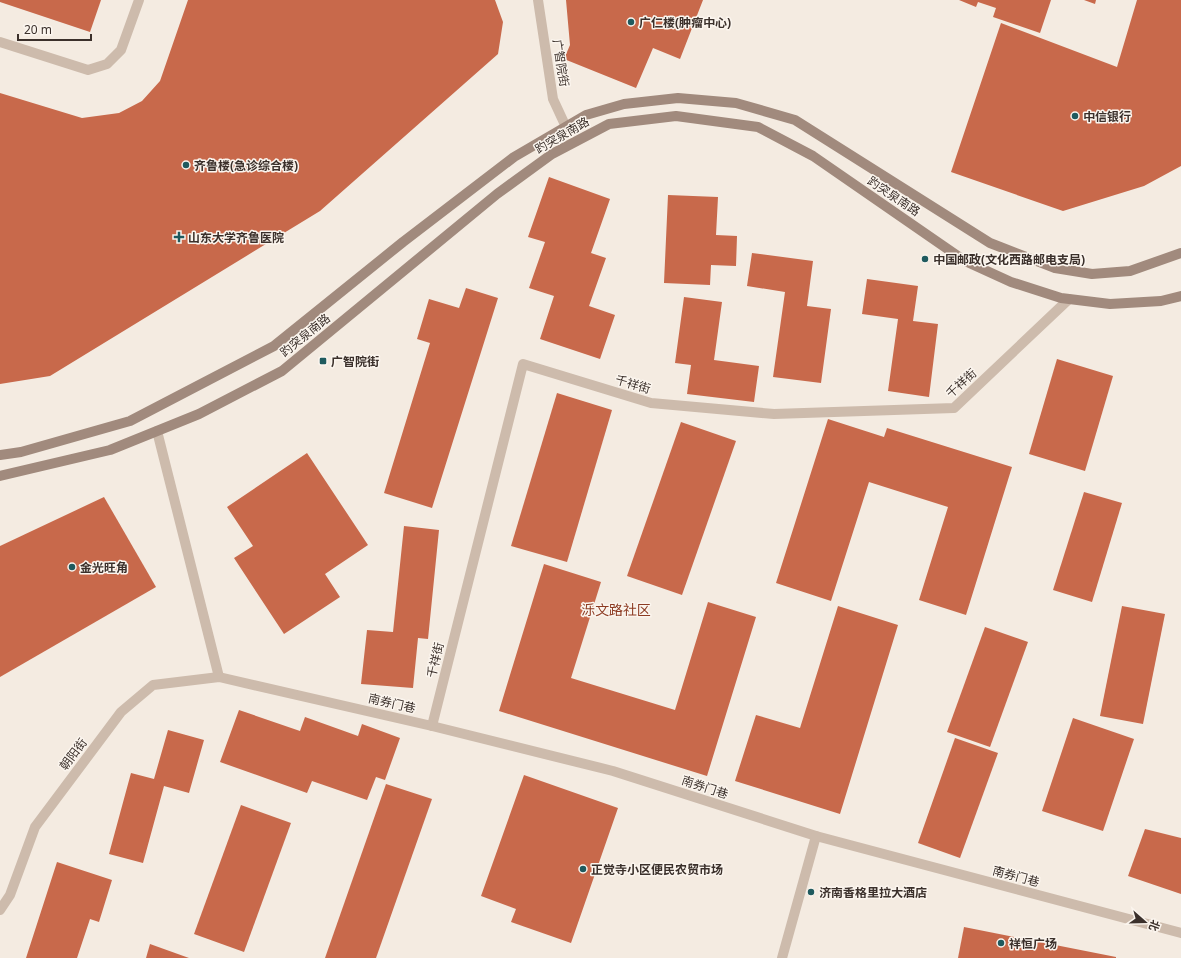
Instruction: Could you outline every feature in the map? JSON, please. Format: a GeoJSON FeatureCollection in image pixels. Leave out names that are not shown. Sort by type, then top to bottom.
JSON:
{"type":"FeatureCollection","features":[{"type":"Feature","properties":{"kind":"main road","name":"趵突泉南路"},"geometry":{"type":"LineString","coordinates":[[0,455],[21,452],[130,421],[274,346],[514,156],[586,115],[624,104],[678,98],[736,103],[794,120],[990,243],[1056,268],[1092,274],[1130,271],[1181,253]]}},
{"type":"Feature","properties":{"kind":"main road","name":"趵突泉南路"},"geometry":{"type":"LineString","coordinates":[[0,476],[110,450],[199,414],[282,371],[497,194],[552,154],[609,124],[676,116],[758,127],[813,156],[965,260],[1011,282],[1069,299],[1110,304],[1161,301],[1181,296]]}},
{"type":"Feature","properties":{"kind":"street"},"geometry":{"type":"LineString","coordinates":[[0,42],[88,70],[107,64],[121,50],[139,0]]}},
{"type":"Feature","properties":{"kind":"street","name":"广智院街"},"geometry":{"type":"LineString","coordinates":[[538,0],[553,99],[566,127]]}},
{"type":"Feature","properties":{"kind":"street","name":"千祥街"},"geometry":{"type":"LineString","coordinates":[[432,726],[523,364],[651,402],[774,414],[954,408],[1069,299]]}},
{"type":"Feature","properties":{"kind":"street"},"geometry":{"type":"LineString","coordinates":[[157,431],[219,677]]}},
{"type":"Feature","properties":{"kind":"street","name":"南券门巷"},"geometry":{"type":"LineString","coordinates":[[219,677],[432,726],[613,772],[816,836],[1181,933]]}},
{"type":"Feature","properties":{"kind":"street","name":"朝阳街"},"geometry":{"type":"LineString","coordinates":[[0,910],[10,895],[35,827],[121,712],[153,685],[219,677]]}},
{"type":"Feature","properties":{"kind":"street"},"geometry":{"type":"LineString","coordinates":[[782,958],[816,836]]}},
{"type":"Feature","properties":{"kind":"building"},"geometry":{"type":"Polygon","coordinates":[[[0,0],[101,0],[90,32],[0,2],[0,0]]]}},
{"type":"Feature","properties":{"kind":"building","name":"齐鲁楼(急诊综合楼)"},"geometry":{"type":"Polygon","coordinates":[[[188,0],[495,0],[503,22],[498,54],[320,211],[50,376],[0,384],[0,93],[82,118],[119,113],[142,101],[160,81],[188,0]]]}},
{"type":"Feature","properties":{"kind":"building","name":"广仁楼(肿瘤中心)"},"geometry":{"type":"Polygon","coordinates":[[[566,0],[703,0],[680,59],[653,48],[636,88],[564,59],[570,45],[566,0]]]}},
{"type":"Feature","properties":{"kind":"building"},"geometry":{"type":"Polygon","coordinates":[[[959,0],[1051,0],[1040,33],[993,17],[996,8],[978,2],[976,7],[959,0]]]}},
{"type":"Feature","properties":{"kind":"building"},"geometry":{"type":"Polygon","coordinates":[[[1084,0],[1096,0],[1095,4],[1084,0]]]}},
{"type":"Feature","properties":{"kind":"building","name":"中信银行"},"geometry":{"type":"Polygon","coordinates":[[[1137,0],[1181,0],[1181,166],[1144,186],[1063,211],[951,172],[1001,23],[1117,67],[1137,0]]]}},
{"type":"Feature","properties":{"kind":"building"},"geometry":{"type":"Polygon","coordinates":[[[549,177],[610,199],[591,253],[606,258],[589,306],[615,315],[600,359],[540,339],[554,296],[529,288],[545,242],[528,237],[549,177]]]}},
{"type":"Feature","properties":{"kind":"building"},"geometry":{"type":"Polygon","coordinates":[[[668,195],[718,197],[716,235],[737,236],[736,266],[711,265],[710,285],[664,283],[668,195]]]}},
{"type":"Feature","properties":{"kind":"building"},"geometry":{"type":"Polygon","coordinates":[[[752,253],[813,261],[807,306],[831,309],[821,383],[773,377],[785,292],[747,286],[752,253]]]}},
{"type":"Feature","properties":{"kind":"building"},"geometry":{"type":"Polygon","coordinates":[[[867,279],[918,286],[913,321],[938,324],[929,397],[888,391],[898,319],[862,314],[867,279]]]}},
{"type":"Feature","properties":{"kind":"building"},"geometry":{"type":"Polygon","coordinates":[[[466,288],[498,298],[432,508],[384,493],[430,343],[417,339],[429,299],[459,308],[466,288]]]}},
{"type":"Feature","properties":{"kind":"building"},"geometry":{"type":"Polygon","coordinates":[[[684,297],[722,302],[714,360],[759,366],[754,402],[687,394],[691,365],[675,363],[684,297]]]}},
{"type":"Feature","properties":{"kind":"building"},"geometry":{"type":"Polygon","coordinates":[[[1057,359],[1113,376],[1085,471],[1029,454],[1057,359]]]}},
{"type":"Feature","properties":{"kind":"building"},"geometry":{"type":"Polygon","coordinates":[[[557,393],[612,410],[567,562],[511,546],[557,393]]]}},
{"type":"Feature","properties":{"kind":"building"},"geometry":{"type":"Polygon","coordinates":[[[828,419],[884,437],[887,428],[1012,467],[966,615],[919,600],[948,507],[869,482],[831,601],[776,583],[828,419]]]}},
{"type":"Feature","properties":{"kind":"building"},"geometry":{"type":"Polygon","coordinates":[[[681,422],[736,441],[682,595],[627,576],[681,422]]]}},
{"type":"Feature","properties":{"kind":"building"},"geometry":{"type":"Polygon","coordinates":[[[307,453],[368,545],[325,574],[340,597],[284,634],[234,558],[253,546],[227,507],[307,453]]]}},
{"type":"Feature","properties":{"kind":"building"},"geometry":{"type":"Polygon","coordinates":[[[1084,492],[1122,503],[1092,602],[1053,590],[1084,492]]]}},
{"type":"Feature","properties":{"kind":"building","name":"金光旺角"},"geometry":{"type":"Polygon","coordinates":[[[104,497],[156,587],[0,677],[0,546],[104,497]]]}},
{"type":"Feature","properties":{"kind":"building"},"geometry":{"type":"Polygon","coordinates":[[[404,526],[439,530],[428,639],[418,638],[413,688],[361,684],[367,630],[393,632],[404,526]]]}},
{"type":"Feature","properties":{"kind":"building"},"geometry":{"type":"Polygon","coordinates":[[[544,564],[601,582],[571,678],[675,710],[708,602],[756,617],[707,776],[499,711],[544,564]]]}},
{"type":"Feature","properties":{"kind":"building"},"geometry":{"type":"Polygon","coordinates":[[[838,606],[898,625],[840,814],[735,781],[756,715],[800,728],[838,606]]]}},
{"type":"Feature","properties":{"kind":"building"},"geometry":{"type":"Polygon","coordinates":[[[1122,606],[1165,614],[1143,724],[1100,716],[1122,606]]]}},
{"type":"Feature","properties":{"kind":"building"},"geometry":{"type":"Polygon","coordinates":[[[985,627],[1028,642],[990,747],[947,732],[985,627]]]}},
{"type":"Feature","properties":{"kind":"building"},"geometry":{"type":"Polygon","coordinates":[[[239,710],[300,731],[305,717],[358,736],[362,724],[400,738],[385,780],[376,777],[367,800],[312,781],[307,793],[220,762],[239,710]]]}},
{"type":"Feature","properties":{"kind":"building"},"geometry":{"type":"Polygon","coordinates":[[[1073,718],[1134,739],[1103,831],[1042,811],[1073,718]]]}},
{"type":"Feature","properties":{"kind":"building"},"geometry":{"type":"Polygon","coordinates":[[[168,730],[204,740],[189,793],[164,786],[143,863],[109,854],[131,773],[154,779],[168,730]]]}},
{"type":"Feature","properties":{"kind":"building"},"geometry":{"type":"Polygon","coordinates":[[[955,738],[998,753],[960,858],[918,843],[955,738]]]}},
{"type":"Feature","properties":{"kind":"building"},"geometry":{"type":"Polygon","coordinates":[[[524,775],[618,808],[571,943],[511,922],[516,909],[481,896],[524,775]]]}},
{"type":"Feature","properties":{"kind":"building"},"geometry":{"type":"Polygon","coordinates":[[[386,784],[432,799],[376,958],[325,958],[386,784]]]}},
{"type":"Feature","properties":{"kind":"building"},"geometry":{"type":"Polygon","coordinates":[[[241,805],[291,823],[244,952],[194,934],[241,805]]]}},
{"type":"Feature","properties":{"kind":"building"},"geometry":{"type":"Polygon","coordinates":[[[1145,829],[1181,838],[1181,894],[1128,876],[1145,829]]]}},
{"type":"Feature","properties":{"kind":"building"},"geometry":{"type":"Polygon","coordinates":[[[57,862],[112,880],[99,922],[90,919],[77,958],[26,958],[57,862]]]}},
{"type":"Feature","properties":{"kind":"building","name":"祥恒广场"},"geometry":{"type":"Polygon","coordinates":[[[964,927],[1116,957],[1116,958],[958,958],[964,927]]]}},
{"type":"Feature","properties":{"kind":"building"},"geometry":{"type":"Polygon","coordinates":[[[150,944],[189,958],[146,958],[150,944]]]}},
{"type":"Feature","properties":{"kind":"place","name":"广仁楼(肿瘤中心)"},"geometry":{"type":"Point","coordinates":[631,22]}},
{"type":"Feature","properties":{"kind":"place","name":"中信银行"},"geometry":{"type":"Point","coordinates":[1075,116]}},
{"type":"Feature","properties":{"kind":"place","name":"齐鲁楼(急诊综合楼)"},"geometry":{"type":"Point","coordinates":[186,165]}},
{"type":"Feature","properties":{"kind":"place","name":"山东大学齐鲁医院"},"geometry":{"type":"Point","coordinates":[179,237]}},
{"type":"Feature","properties":{"kind":"place","name":"中国邮政(文化西路邮电支局)"},"geometry":{"type":"Point","coordinates":[925,259]}},
{"type":"Feature","properties":{"kind":"place","name":"广智院街"},"geometry":{"type":"Point","coordinates":[323,361]}},
{"type":"Feature","properties":{"kind":"place","name":"金光旺角"},"geometry":{"type":"Point","coordinates":[72,567]}},
{"type":"Feature","properties":{"kind":"place","name":"正觉寺小区便民农贸市场"},"geometry":{"type":"Point","coordinates":[583,869]}},
{"type":"Feature","properties":{"kind":"place","name":"济南香格里拉大酒店"},"geometry":{"type":"Point","coordinates":[811,892]}},
{"type":"Feature","properties":{"kind":"place","name":"祥恒广场"},"geometry":{"type":"Point","coordinates":[1001,943]}},
{"type":"Feature","properties":{"kind":"district","name":"泺文路社区"},"geometry":{"type":"Point","coordinates":[616,609]}}]}
